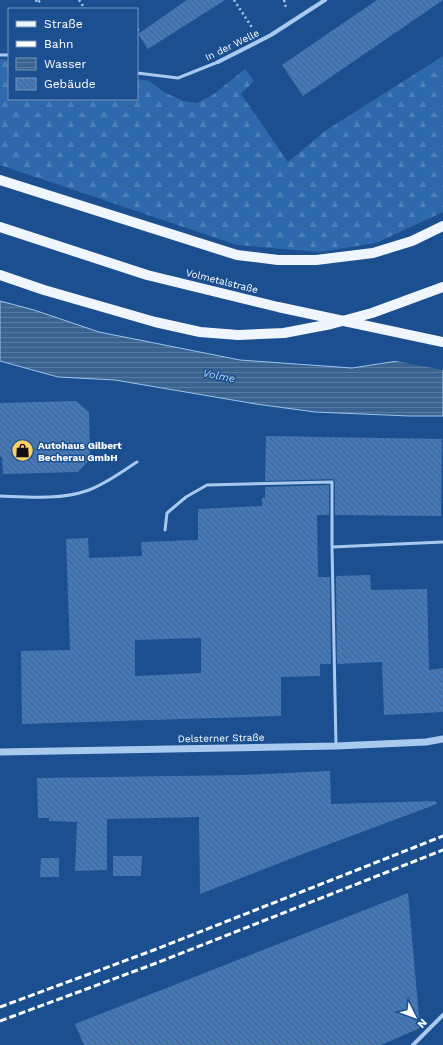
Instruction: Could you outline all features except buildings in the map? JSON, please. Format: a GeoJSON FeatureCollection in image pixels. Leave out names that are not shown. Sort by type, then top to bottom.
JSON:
{"type":"FeatureCollection","features":[{"type":"Feature","properties":{"kind":"main road"},"geometry":{"type":"LineString","coordinates":[[0,180],[237,255],[278,260],[316,260],[373,252],[412,241],[443,226]]}},
{"type":"Feature","properties":{"kind":"main road","name":"Volmetalstraße"},"geometry":{"type":"LineString","coordinates":[[0,227],[148,275],[278,307],[443,342]]}},
{"type":"Feature","properties":{"kind":"main road"},"geometry":{"type":"LineString","coordinates":[[0,275],[44,290],[140,318],[200,332],[238,335],[284,333],[331,324],[372,313],[443,287]]}},
{"type":"Feature","properties":{"kind":"street","name":"In der Welle"},"geometry":{"type":"LineString","coordinates":[[218,62],[271,35],[326,0]]}},
{"type":"Feature","properties":{"kind":"street","name":"Delsterner Straße"},"geometry":{"type":"LineString","coordinates":[[0,752],[336,746],[426,742],[443,739]]}},
{"type":"Feature","properties":{"kind":"street"},"geometry":{"type":"LineString","coordinates":[[413,1045],[443,1014]]}},
{"type":"Feature","properties":{"kind":"lane","name":"In der Welle"},"geometry":{"type":"LineString","coordinates":[[138,73],[178,78],[218,62]]}},
{"type":"Feature","properties":{"kind":"lane"},"geometry":{"type":"LineString","coordinates":[[0,496],[36,497],[77,493],[98,485],[137,462]]}},
{"type":"Feature","properties":{"kind":"lane"},"geometry":{"type":"LineString","coordinates":[[165,530],[168,513],[186,497],[207,485],[332,482],[336,746]]}},
{"type":"Feature","properties":{"kind":"lane"},"geometry":{"type":"LineString","coordinates":[[332,547],[443,542]]}},
{"type":"Feature","properties":{"kind":"path"},"geometry":{"type":"LineString","coordinates":[[36,0],[37,3],[41,0]]}},
{"type":"Feature","properties":{"kind":"path"},"geometry":{"type":"LineString","coordinates":[[78,0],[84,8]]}},
{"type":"Feature","properties":{"kind":"path"},"geometry":{"type":"LineString","coordinates":[[234,0],[260,40]]}},
{"type":"Feature","properties":{"kind":"path"},"geometry":{"type":"LineString","coordinates":[[284,0],[285,6]]}},
{"type":"Feature","properties":{"kind":"green space"},"geometry":{"type":"Polygon","coordinates":[[[443,56],[443,212],[376,243],[319,252],[237,245],[0,165],[0,59],[8,60],[8,100],[138,100],[138,79],[149,81],[164,92],[183,101],[197,103],[214,94],[245,69],[254,81],[241,94],[288,162],[325,131],[443,56]]]}},
{"type":"Feature","properties":{"kind":"water","name":"Volme"},"geometry":{"type":"Polygon","coordinates":[[[0,301],[34,310],[99,332],[240,360],[352,368],[443,354],[443,416],[315,412],[256,404],[115,380],[58,377],[0,361],[0,301]]]}},
{"type":"Feature","properties":{"kind":"pier"},"geometry":{"type":"Polygon","coordinates":[[[443,352],[443,370],[392,360],[443,352]]]}},
{"type":"Feature","properties":{"kind":"railway"},"geometry":{"type":"LineString","coordinates":[[0,1007],[154,950],[443,836]]}},
{"type":"Feature","properties":{"kind":"railway"},"geometry":{"type":"LineString","coordinates":[[0,1021],[154,964],[443,850]]}},
{"type":"Feature","properties":{"kind":"place","name":"Autohaus Gilbert Becherau GmbH"},"geometry":{"type":"Point","coordinates":[23,451]}}]}
